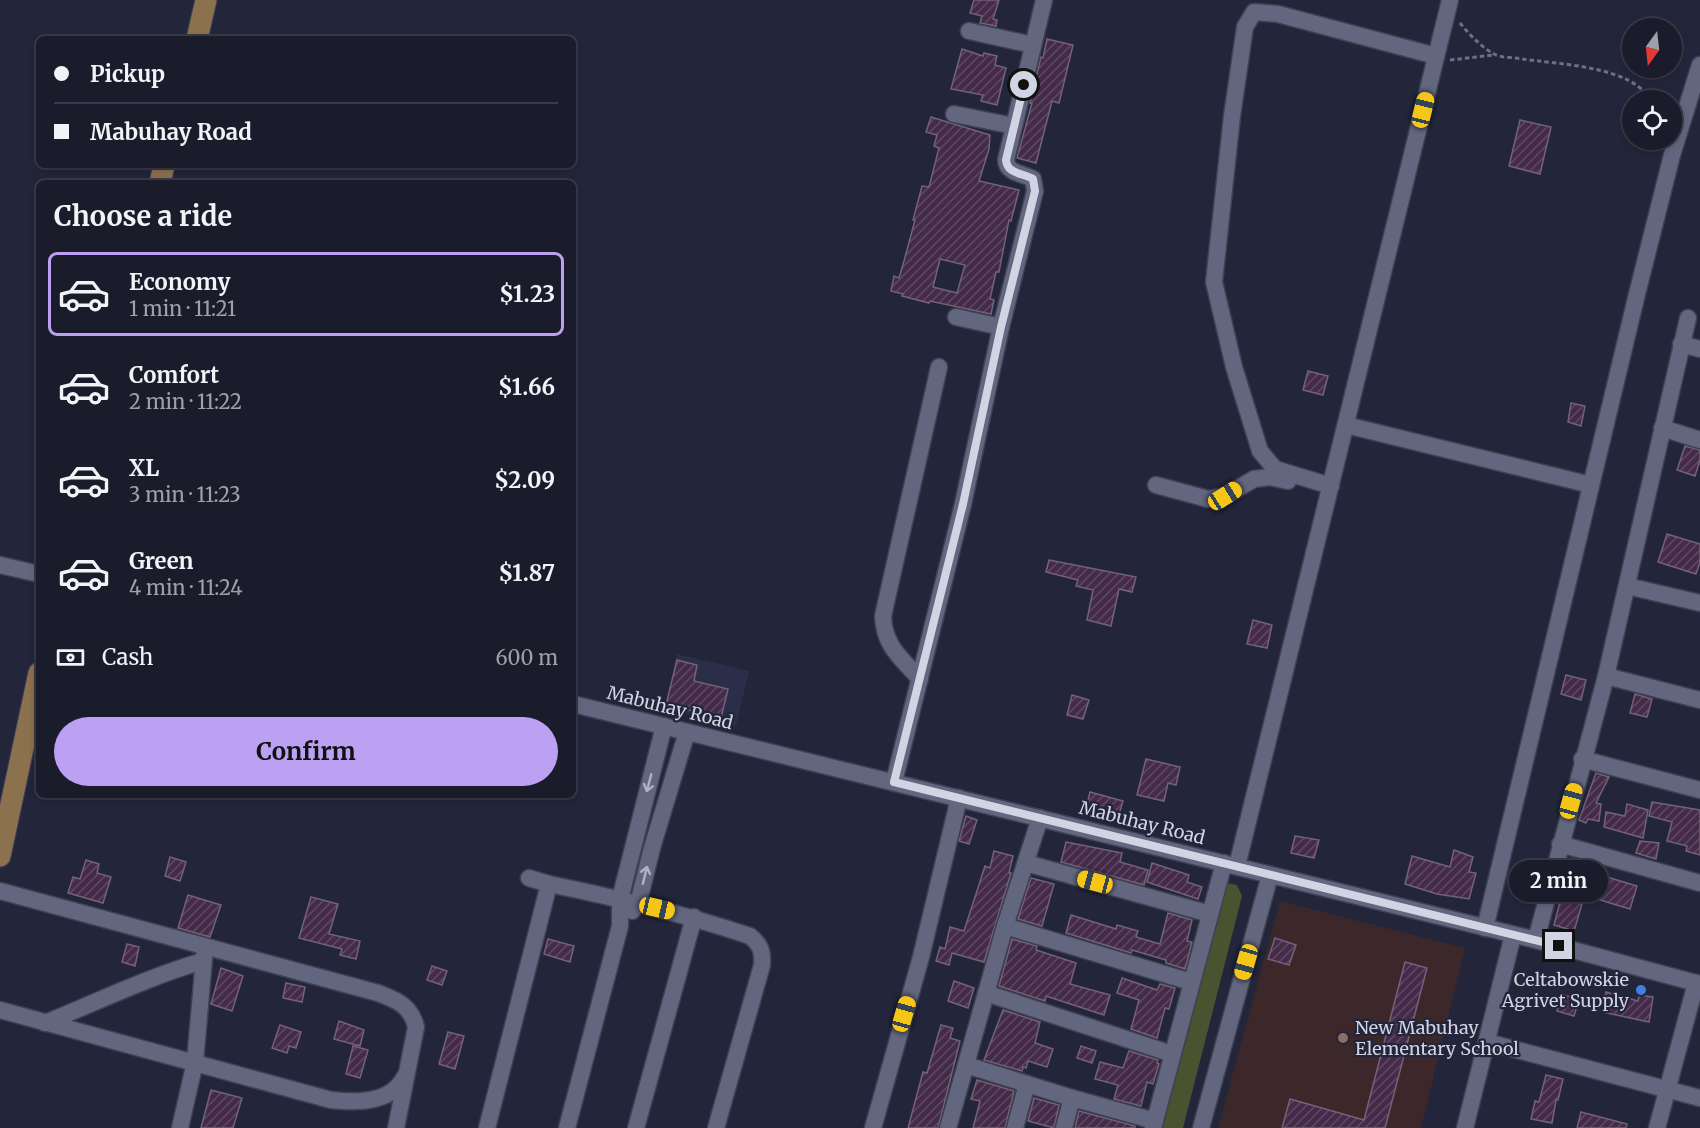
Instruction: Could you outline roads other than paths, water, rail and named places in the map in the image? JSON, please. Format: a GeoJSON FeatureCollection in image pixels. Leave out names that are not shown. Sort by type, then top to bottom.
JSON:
{"type":"FeatureCollection","features":[{"type":"Feature","properties":{"kind":"main road"},"geometry":{"type":"LineString","coordinates":[[197,36],[207,0]]}},
{"type":"Feature","properties":{"kind":"main road"},"geometry":{"type":"LineString","coordinates":[[0,856],[36,687]]}},
{"type":"Feature","properties":{"kind":"street"},"geometry":{"type":"LineString","coordinates":[[894,782],[963,504],[1001,327],[1035,191],[1033,179],[1010,170],[1007,165],[1044,0]]}},
{"type":"Feature","properties":{"kind":"street"},"geometry":{"type":"LineString","coordinates":[[966,1065],[1154,1124],[1210,914],[1231,865],[1330,489],[1449,3]]}},
{"type":"Feature","properties":{"kind":"street"},"geometry":{"type":"LineString","coordinates":[[1330,489],[1275,469],[1260,451],[1234,367],[1215,282],[1232,116],[1245,27],[1254,12],[1278,14],[1435,60]]}},
{"type":"Feature","properties":{"kind":"street"},"geometry":{"type":"LineString","coordinates":[[969,31],[1033,45]]}},
{"type":"Feature","properties":{"kind":"street"},"geometry":{"type":"LineString","coordinates":[[1485,928],[1672,155],[1700,66]]}},
{"type":"Feature","properties":{"kind":"street"},"geometry":{"type":"LineString","coordinates":[[954,114],[1014,126]]}},
{"type":"Feature","properties":{"kind":"street"},"geometry":{"type":"LineString","coordinates":[[956,317],[1001,327]]}},
{"type":"Feature","properties":{"kind":"street"},"geometry":{"type":"LineString","coordinates":[[1536,940],[1606,675],[1688,318]]}},
{"type":"Feature","properties":{"kind":"street"},"geometry":{"type":"LineString","coordinates":[[1681,344],[1700,349]]}},
{"type":"Feature","properties":{"kind":"street"},"geometry":{"type":"LineString","coordinates":[[920,680],[887,641],[883,616],[939,367]]}},
{"type":"Feature","properties":{"kind":"street"},"geometry":{"type":"LineString","coordinates":[[1346,425],[1591,485]]}},
{"type":"Feature","properties":{"kind":"street"},"geometry":{"type":"LineString","coordinates":[[1662,428],[1700,440]]}},
{"type":"Feature","properties":{"kind":"street"},"geometry":{"type":"LineString","coordinates":[[1156,485],[1208,500],[1225,496],[1254,478],[1270,477],[1330,489]]}},
{"type":"Feature","properties":{"kind":"street"},"geometry":{"type":"LineString","coordinates":[[0,565],[36,573]]}},
{"type":"Feature","properties":{"kind":"street"},"geometry":{"type":"LineString","coordinates":[[1627,586],[1700,603]]}},
{"type":"Feature","properties":{"kind":"street"},"geometry":{"type":"LineString","coordinates":[[1606,675],[1700,700]]}},
{"type":"Feature","properties":{"kind":"street","name":"Mabuhay Road"},"geometry":{"type":"LineString","coordinates":[[576,705],[1536,940],[1698,983]]}},
{"type":"Feature","properties":{"kind":"street"},"geometry":{"type":"LineString","coordinates":[[567,1128],[620,926],[620,898],[664,726]]}},
{"type":"Feature","properties":{"kind":"street"},"geometry":{"type":"LineString","coordinates":[[620,926],[638,904],[652,848],[687,732]]}},
{"type":"Feature","properties":{"kind":"street"},"geometry":{"type":"LineString","coordinates":[[1582,759],[1700,790]]}},
{"type":"Feature","properties":{"kind":"street"},"geometry":{"type":"LineString","coordinates":[[873,1128],[921,957],[960,798]]}},
{"type":"Feature","properties":{"kind":"street"},"geometry":{"type":"LineString","coordinates":[[948,1128],[1005,927],[1040,818]]}},
{"type":"Feature","properties":{"kind":"street"},"geometry":{"type":"LineString","coordinates":[[634,843],[652,848]]}},
{"type":"Feature","properties":{"kind":"street"},"geometry":{"type":"LineString","coordinates":[[1560,844],[1700,883]]}},
{"type":"Feature","properties":{"kind":"street"},"geometry":{"type":"LineString","coordinates":[[1026,863],[1210,914]]}},
{"type":"Feature","properties":{"kind":"street"},"geometry":{"type":"LineString","coordinates":[[1201,1128],[1270,875]]}},
{"type":"Feature","properties":{"kind":"street"},"geometry":{"type":"LineString","coordinates":[[529,878],[694,917],[750,936],[758,942],[763,955],[762,965],[716,1128]]}},
{"type":"Feature","properties":{"kind":"street"},"geometry":{"type":"LineString","coordinates":[[487,1128],[549,884]]}},
{"type":"Feature","properties":{"kind":"street"},"geometry":{"type":"LineString","coordinates":[[0,891],[204,954],[378,993],[400,1002],[410,1012],[416,1027],[396,1128]]}},
{"type":"Feature","properties":{"kind":"street"},"geometry":{"type":"LineString","coordinates":[[636,1128],[694,917]]}},
{"type":"Feature","properties":{"kind":"street"},"geometry":{"type":"LineString","coordinates":[[1005,927],[1191,982]]}},
{"type":"Feature","properties":{"kind":"street"},"geometry":{"type":"LineString","coordinates":[[1465,1128],[1513,935]]}},
{"type":"Feature","properties":{"kind":"street"},"geometry":{"type":"LineString","coordinates":[[45,1023],[204,954]]}},
{"type":"Feature","properties":{"kind":"street"},"geometry":{"type":"LineString","coordinates":[[180,1128],[195,1062],[204,954]]}},
{"type":"Feature","properties":{"kind":"street"},"geometry":{"type":"LineString","coordinates":[[1657,1128],[1698,983]]}},
{"type":"Feature","properties":{"kind":"street"},"geometry":{"type":"LineString","coordinates":[[986,993],[1172,1054]]}},
{"type":"Feature","properties":{"kind":"street"},"geometry":{"type":"LineString","coordinates":[[0,1010],[332,1100],[349,1102],[387,1095],[401,1083],[408,1069]]}},
{"type":"Feature","properties":{"kind":"street"},"geometry":{"type":"LineString","coordinates":[[1487,1042],[1700,1098]]}},
{"type":"Feature","properties":{"kind":"street"},"geometry":{"type":"LineString","coordinates":[[1015,1128],[1027,1084]]}},
{"type":"Feature","properties":{"kind":"street"},"geometry":{"type":"LineString","coordinates":[[1064,1128],[1072,1098]]}},
{"type":"Feature","properties":{"kind":"place","name":"Celtabowskie Agrivet Supply"},"geometry":{"type":"Point","coordinates":[1641,990]}},
{"type":"Feature","properties":{"kind":"place","name":"New Mabuhay Elementary School"},"geometry":{"type":"Point","coordinates":[1343,1038]}}]}
